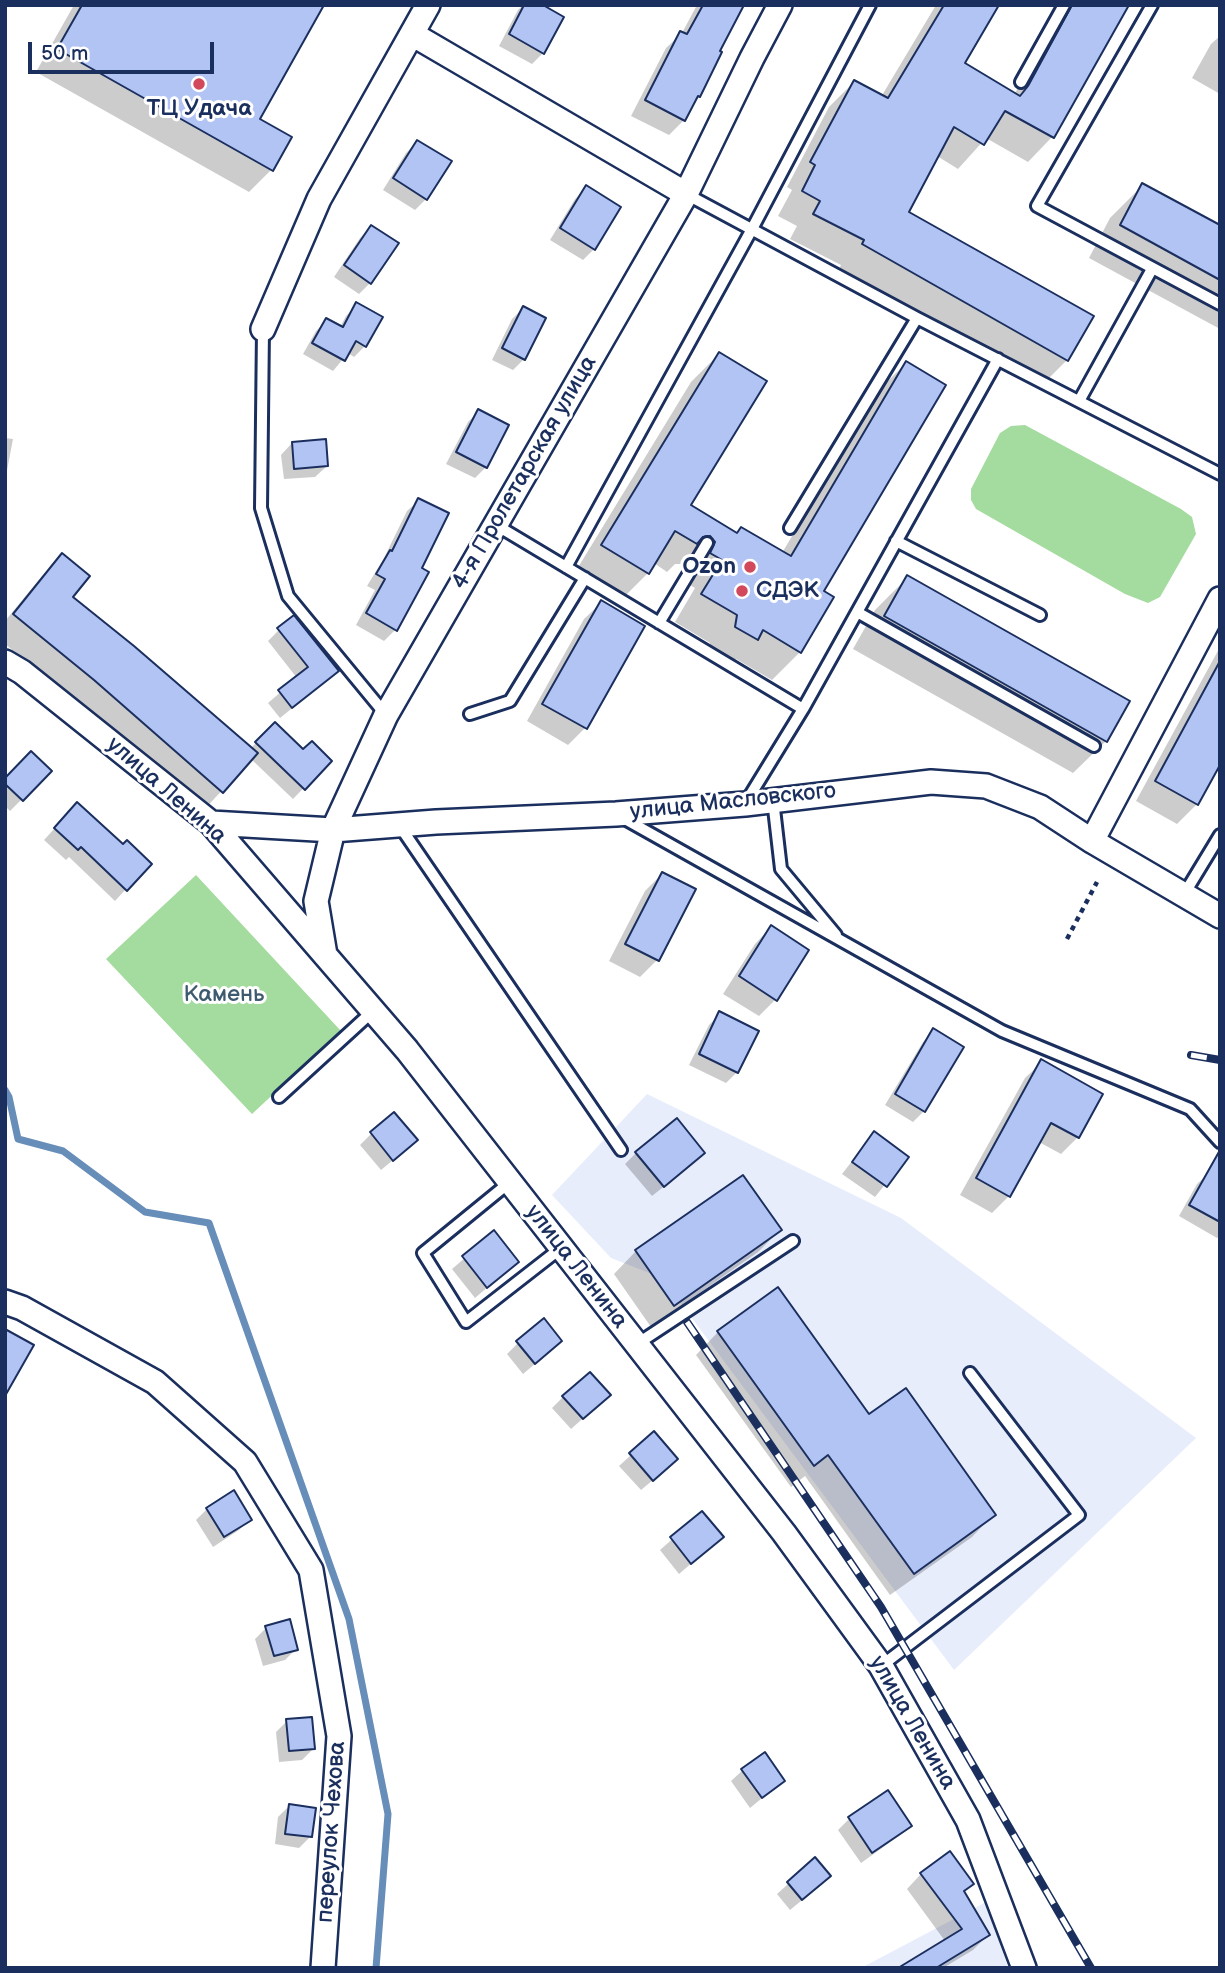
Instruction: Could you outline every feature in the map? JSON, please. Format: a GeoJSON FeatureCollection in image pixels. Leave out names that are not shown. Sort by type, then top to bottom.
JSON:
{"type":"FeatureCollection","features":[{"type":"Feature","properties":{"kind":"street"},"geometry":{"type":"LineString","coordinates":[[263,329],[319,199],[428,5]]}},
{"type":"Feature","properties":{"kind":"street","name":"4-я Пролетарская улица"},"geometry":{"type":"LineString","coordinates":[[325,955],[316,901],[333,830],[386,715],[686,194],[780,5]]}},
{"type":"Feature","properties":{"kind":"street"},"geometry":{"type":"LineString","coordinates":[[412,34],[686,194]]}},
{"type":"Feature","properties":{"kind":"street"},"geometry":{"type":"LineString","coordinates":[[1093,841],[1220,599]]}},
{"type":"Feature","properties":{"kind":"street","name":"улица Ленина"},"geometry":{"type":"LineString","coordinates":[[5,662],[22,672],[211,823],[373,1011],[637,1344],[784,1533],[881,1666],[968,1820],[1024,1968]]}},
{"type":"Feature","properties":{"kind":"street","name":"улица Масловского"},"geometry":{"type":"LineString","coordinates":[[211,823],[333,830],[745,804],[931,782],[986,786],[1040,807],[1220,916]]}},
{"type":"Feature","properties":{"kind":"street","name":"переулок Чехова"},"geometry":{"type":"LineString","coordinates":[[5,1302],[22,1308],[155,1382],[244,1462],[311,1570],[339,1736],[323,1968]]}},
{"type":"Feature","properties":{"kind":"lane"},"geometry":{"type":"LineString","coordinates":[[566,567],[752,229],[870,5]]}},
{"type":"Feature","properties":{"kind":"lane"},"geometry":{"type":"LineString","coordinates":[[1021,82],[1064,5]]}},
{"type":"Feature","properties":{"kind":"lane"},"geometry":{"type":"LineString","coordinates":[[1152,5],[1037,206],[1220,304]]}},
{"type":"Feature","properties":{"kind":"lane"},"geometry":{"type":"LineString","coordinates":[[686,194],[917,318],[1220,474]]}},
{"type":"Feature","properties":{"kind":"lane"},"geometry":{"type":"LineString","coordinates":[[1079,401],[1153,268]]}},
{"type":"Feature","properties":{"kind":"lane"},"geometry":{"type":"LineString","coordinates":[[790,528],[917,318]]}},
{"type":"Feature","properties":{"kind":"lane"},"geometry":{"type":"LineString","coordinates":[[263,329],[261,508],[288,596],[386,715]]}},
{"type":"Feature","properties":{"kind":"lane"},"geometry":{"type":"LineString","coordinates":[[745,804],[803,709],[998,359]]}},
{"type":"Feature","properties":{"kind":"lane"},"geometry":{"type":"LineString","coordinates":[[496,525],[803,709]]}},
{"type":"Feature","properties":{"kind":"lane"},"geometry":{"type":"LineString","coordinates":[[896,541],[1040,615]]}},
{"type":"Feature","properties":{"kind":"lane"},"geometry":{"type":"LineString","coordinates":[[659,623],[707,543]]}},
{"type":"Feature","properties":{"kind":"lane"},"geometry":{"type":"LineString","coordinates":[[470,714],[510,701],[585,578]]}},
{"type":"Feature","properties":{"kind":"lane"},"geometry":{"type":"LineString","coordinates":[[857,612],[1094,746]]}},
{"type":"Feature","properties":{"kind":"lane"},"geometry":{"type":"LineString","coordinates":[[773,800],[781,869],[840,940]]}},
{"type":"Feature","properties":{"kind":"lane"},"geometry":{"type":"LineString","coordinates":[[616,814],[1002,1031],[1190,1108],[1220,1142]]}},
{"type":"Feature","properties":{"kind":"lane"},"geometry":{"type":"LineString","coordinates":[[399,825],[621,1150]]}},
{"type":"Feature","properties":{"kind":"lane"},"geometry":{"type":"LineString","coordinates":[[1183,895],[1220,835]]}},
{"type":"Feature","properties":{"kind":"lane"},"geometry":{"type":"LineString","coordinates":[[279,1097],[373,1011]]}},
{"type":"Feature","properties":{"kind":"lane"},"geometry":{"type":"LineString","coordinates":[[510,1182],[423,1253],[466,1322],[561,1248]]}},
{"type":"Feature","properties":{"kind":"lane"},"geometry":{"type":"LineString","coordinates":[[637,1344],[793,1241]]}},
{"type":"Feature","properties":{"kind":"lane"},"geometry":{"type":"LineString","coordinates":[[881,1666],[1079,1515],[970,1373]]}},
{"type":"Feature","properties":{"kind":"path"},"geometry":{"type":"LineString","coordinates":[[1067,939],[1097,882]]}},
{"type":"Feature","properties":{"kind":"shaded area"},"geometry":{"type":"Polygon","coordinates":[[[647,1094],[901,1218],[1196,1438],[954,1670],[662,1278],[611,1258],[552,1195],[647,1094]]]}},
{"type":"Feature","properties":{"kind":"shaded area"},"geometry":{"type":"Polygon","coordinates":[[[986,1902],[1008,1968],[861,1968],[986,1902]]]}},
{"type":"Feature","properties":{"kind":"green space"},"geometry":{"type":"Polygon","coordinates":[[[1025,425],[1192,517],[1196,534],[1160,597],[1148,603],[1125,594],[976,509],[971,500],[971,489],[1000,433],[1011,426],[1025,425]]]}},
{"type":"Feature","properties":{"kind":"green space","name":"Камень"},"geometry":{"type":"Polygon","coordinates":[[[196,875],[341,1031],[252,1114],[106,959],[196,875]]]}},
{"type":"Feature","properties":{"kind":"building","name":"ТЦ Удача"},"geometry":{"type":"Polygon","coordinates":[[[82,5],[324,5],[260,119],[292,137],[273,171],[57,49],[82,5]]]}},
{"type":"Feature","properties":{"kind":"building"},"geometry":{"type":"Polygon","coordinates":[[[524,5],[543,5],[564,17],[544,54],[509,34],[524,5]]]}},
{"type":"Feature","properties":{"kind":"building"},"geometry":{"type":"Polygon","coordinates":[[[703,5],[744,5],[700,97],[698,96],[685,121],[645,100],[680,31],[687,34],[703,5]]]}},
{"type":"Feature","properties":{"kind":"building"},"geometry":{"type":"Polygon","coordinates":[[[944,5],[999,5],[965,63],[1020,96],[1072,5],[1129,5],[1054,138],[1005,111],[984,145],[954,127],[909,212],[1094,316],[1068,361],[862,244],[864,240],[813,214],[820,201],[802,191],[815,165],[810,162],[854,80],[888,98],[944,5]]]}},
{"type":"Feature","properties":{"kind":"building"},"geometry":{"type":"Polygon","coordinates":[[[417,140],[452,161],[427,200],[393,178],[417,140]]]}},
{"type":"Feature","properties":{"kind":"building"},"geometry":{"type":"Polygon","coordinates":[[[1142,183],[1220,225],[1220,280],[1120,225],[1142,183]]]}},
{"type":"Feature","properties":{"kind":"building"},"geometry":{"type":"Polygon","coordinates":[[[586,185],[621,207],[595,250],[560,228],[586,185]]]}},
{"type":"Feature","properties":{"kind":"building"},"geometry":{"type":"Polygon","coordinates":[[[371,225],[399,243],[371,284],[344,265],[371,225]]]}},
{"type":"Feature","properties":{"kind":"building"},"geometry":{"type":"Polygon","coordinates":[[[356,302],[383,317],[366,347],[356,341],[345,361],[312,343],[326,318],[343,327],[356,302]]]}},
{"type":"Feature","properties":{"kind":"building"},"geometry":{"type":"Polygon","coordinates":[[[523,306],[546,318],[525,360],[502,348],[523,306]]]}},
{"type":"Feature","properties":{"kind":"building"},"geometry":{"type":"Polygon","coordinates":[[[719,352],[767,381],[691,505],[737,533],[741,527],[791,556],[906,361],[946,385],[824,591],[834,597],[801,653],[763,630],[758,640],[735,627],[737,615],[701,594],[722,560],[710,553],[715,542],[710,536],[703,537],[697,544],[675,531],[649,574],[601,545],[719,352]]]}},
{"type":"Feature","properties":{"kind":"building"},"geometry":{"type":"Polygon","coordinates":[[[478,409],[509,425],[487,468],[456,452],[478,409]]]}},
{"type":"Feature","properties":{"kind":"building"},"geometry":{"type":"Polygon","coordinates":[[[326,439],[328,466],[294,469],[292,442],[326,439]]]}},
{"type":"Feature","properties":{"kind":"building"},"geometry":{"type":"Polygon","coordinates":[[[418,498],[449,513],[422,568],[429,572],[397,631],[366,613],[385,579],[376,574],[390,550],[392,551],[418,498]]]}},
{"type":"Feature","properties":{"kind":"building"},"geometry":{"type":"Polygon","coordinates":[[[62,553],[90,576],[73,597],[258,753],[223,793],[94,680],[13,614],[62,553]]]}},
{"type":"Feature","properties":{"kind":"building"},"geometry":{"type":"Polygon","coordinates":[[[907,575],[1130,701],[1107,742],[884,616],[907,575]]]}},
{"type":"Feature","properties":{"kind":"building"},"geometry":{"type":"Polygon","coordinates":[[[601,600],[645,626],[587,729],[542,704],[601,600]]]}},
{"type":"Feature","properties":{"kind":"building"},"geometry":{"type":"Polygon","coordinates":[[[294,615],[339,671],[292,708],[278,690],[308,667],[277,628],[294,615]]]}},
{"type":"Feature","properties":{"kind":"building"},"geometry":{"type":"Polygon","coordinates":[[[1220,661],[1220,765],[1198,805],[1155,781],[1220,661]]]}},
{"type":"Feature","properties":{"kind":"building"},"geometry":{"type":"Polygon","coordinates":[[[275,722],[303,749],[312,741],[332,761],[305,790],[255,742],[275,722]]]}},
{"type":"Feature","properties":{"kind":"building"},"geometry":{"type":"Polygon","coordinates":[[[31,751],[52,771],[23,801],[5,784],[5,778],[31,751]]]}},
{"type":"Feature","properties":{"kind":"building"},"geometry":{"type":"Polygon","coordinates":[[[77,802],[123,844],[127,840],[152,864],[127,891],[81,847],[78,850],[54,828],[77,802]]]}},
{"type":"Feature","properties":{"kind":"building"},"geometry":{"type":"Polygon","coordinates":[[[662,872],[696,889],[659,961],[625,944],[662,872]]]}},
{"type":"Feature","properties":{"kind":"building"},"geometry":{"type":"Polygon","coordinates":[[[771,925],[809,950],[777,1001],[739,976],[771,925]]]}},
{"type":"Feature","properties":{"kind":"building"},"geometry":{"type":"Polygon","coordinates":[[[719,1011],[759,1031],[738,1073],[699,1054],[719,1011]]]}},
{"type":"Feature","properties":{"kind":"building"},"geometry":{"type":"Polygon","coordinates":[[[933,1028],[964,1047],[925,1112],[895,1094],[933,1028]]]}},
{"type":"Feature","properties":{"kind":"building"},"geometry":{"type":"Polygon","coordinates":[[[1041,1059],[1103,1094],[1079,1138],[1051,1123],[1010,1197],[976,1178],[1041,1059]]]}},
{"type":"Feature","properties":{"kind":"building"},"geometry":{"type":"Polygon","coordinates":[[[394,1112],[418,1140],[393,1161],[370,1132],[394,1112]]]}},
{"type":"Feature","properties":{"kind":"building"},"geometry":{"type":"Polygon","coordinates":[[[677,1118],[705,1153],[664,1187],[635,1152],[677,1118]]]}},
{"type":"Feature","properties":{"kind":"building"},"geometry":{"type":"Polygon","coordinates":[[[874,1131],[909,1157],[887,1187],[852,1162],[874,1131]]]}},
{"type":"Feature","properties":{"kind":"building"},"geometry":{"type":"Polygon","coordinates":[[[1220,1150],[1220,1222],[1189,1205],[1220,1150]]]}},
{"type":"Feature","properties":{"kind":"building"},"geometry":{"type":"Polygon","coordinates":[[[743,1175],[782,1230],[674,1306],[635,1250],[743,1175]]]}},
{"type":"Feature","properties":{"kind":"building"},"geometry":{"type":"Polygon","coordinates":[[[494,1230],[519,1262],[487,1288],[462,1256],[494,1230]]]}},
{"type":"Feature","properties":{"kind":"building"},"geometry":{"type":"Polygon","coordinates":[[[778,1287],[869,1414],[906,1388],[996,1515],[914,1574],[828,1455],[814,1466],[717,1331],[778,1287]]]}},
{"type":"Feature","properties":{"kind":"building"},"geometry":{"type":"Polygon","coordinates":[[[544,1318],[562,1341],[535,1364],[516,1341],[544,1318]]]}},
{"type":"Feature","properties":{"kind":"building"},"geometry":{"type":"Polygon","coordinates":[[[5,1329],[34,1345],[5,1396],[5,1329]]]}},
{"type":"Feature","properties":{"kind":"building"},"geometry":{"type":"Polygon","coordinates":[[[590,1372],[611,1395],[583,1419],[562,1396],[590,1372]]]}},
{"type":"Feature","properties":{"kind":"building"},"geometry":{"type":"Polygon","coordinates":[[[654,1431],[678,1459],[653,1481],[629,1453],[654,1431]]]}},
{"type":"Feature","properties":{"kind":"building"},"geometry":{"type":"Polygon","coordinates":[[[234,1490],[252,1520],[224,1537],[206,1508],[234,1490]]]}},
{"type":"Feature","properties":{"kind":"building"},"geometry":{"type":"Polygon","coordinates":[[[702,1511],[724,1537],[691,1564],[670,1537],[702,1511]]]}},
{"type":"Feature","properties":{"kind":"building"},"geometry":{"type":"Polygon","coordinates":[[[290,1619],[298,1650],[274,1656],[265,1626],[290,1619]]]}},
{"type":"Feature","properties":{"kind":"building"},"geometry":{"type":"Polygon","coordinates":[[[312,1717],[315,1749],[289,1751],[286,1719],[312,1717]]]}},
{"type":"Feature","properties":{"kind":"building"},"geometry":{"type":"Polygon","coordinates":[[[765,1752],[785,1781],[762,1798],[741,1769],[765,1752]]]}},
{"type":"Feature","properties":{"kind":"building"},"geometry":{"type":"Polygon","coordinates":[[[888,1790],[912,1826],[872,1853],[848,1817],[888,1790]]]}},
{"type":"Feature","properties":{"kind":"building"},"geometry":{"type":"Polygon","coordinates":[[[289,1804],[316,1808],[312,1837],[285,1834],[289,1804]]]}},
{"type":"Feature","properties":{"kind":"building"},"geometry":{"type":"Polygon","coordinates":[[[950,1851],[974,1884],[964,1891],[990,1935],[936,1968],[898,1968],[962,1929],[920,1873],[950,1851]]]}},
{"type":"Feature","properties":{"kind":"building"},"geometry":{"type":"Polygon","coordinates":[[[815,1857],[831,1876],[802,1900],[787,1882],[815,1857]]]}},
{"type":"Feature","properties":{"kind":"waterway"},"geometry":{"type":"LineString","coordinates":[[5,1090],[18,1139],[63,1151],[145,1212],[209,1223],[349,1619],[388,1814],[376,1968]]}},
{"type":"Feature","properties":{"kind":"railway"},"geometry":{"type":"LineString","coordinates":[[1191,1055],[1220,1060]]}},
{"type":"Feature","properties":{"kind":"railway"},"geometry":{"type":"LineString","coordinates":[[687,1322],[881,1607],[1091,1968]]}},
{"type":"Feature","properties":{"kind":"place","name":"ТЦ Удача"},"geometry":{"type":"Point","coordinates":[199,84]}},
{"type":"Feature","properties":{"kind":"place","name":"Ozon"},"geometry":{"type":"Point","coordinates":[750,567]}},
{"type":"Feature","properties":{"kind":"place","name":"СДЭК"},"geometry":{"type":"Point","coordinates":[742,591]}}]}
